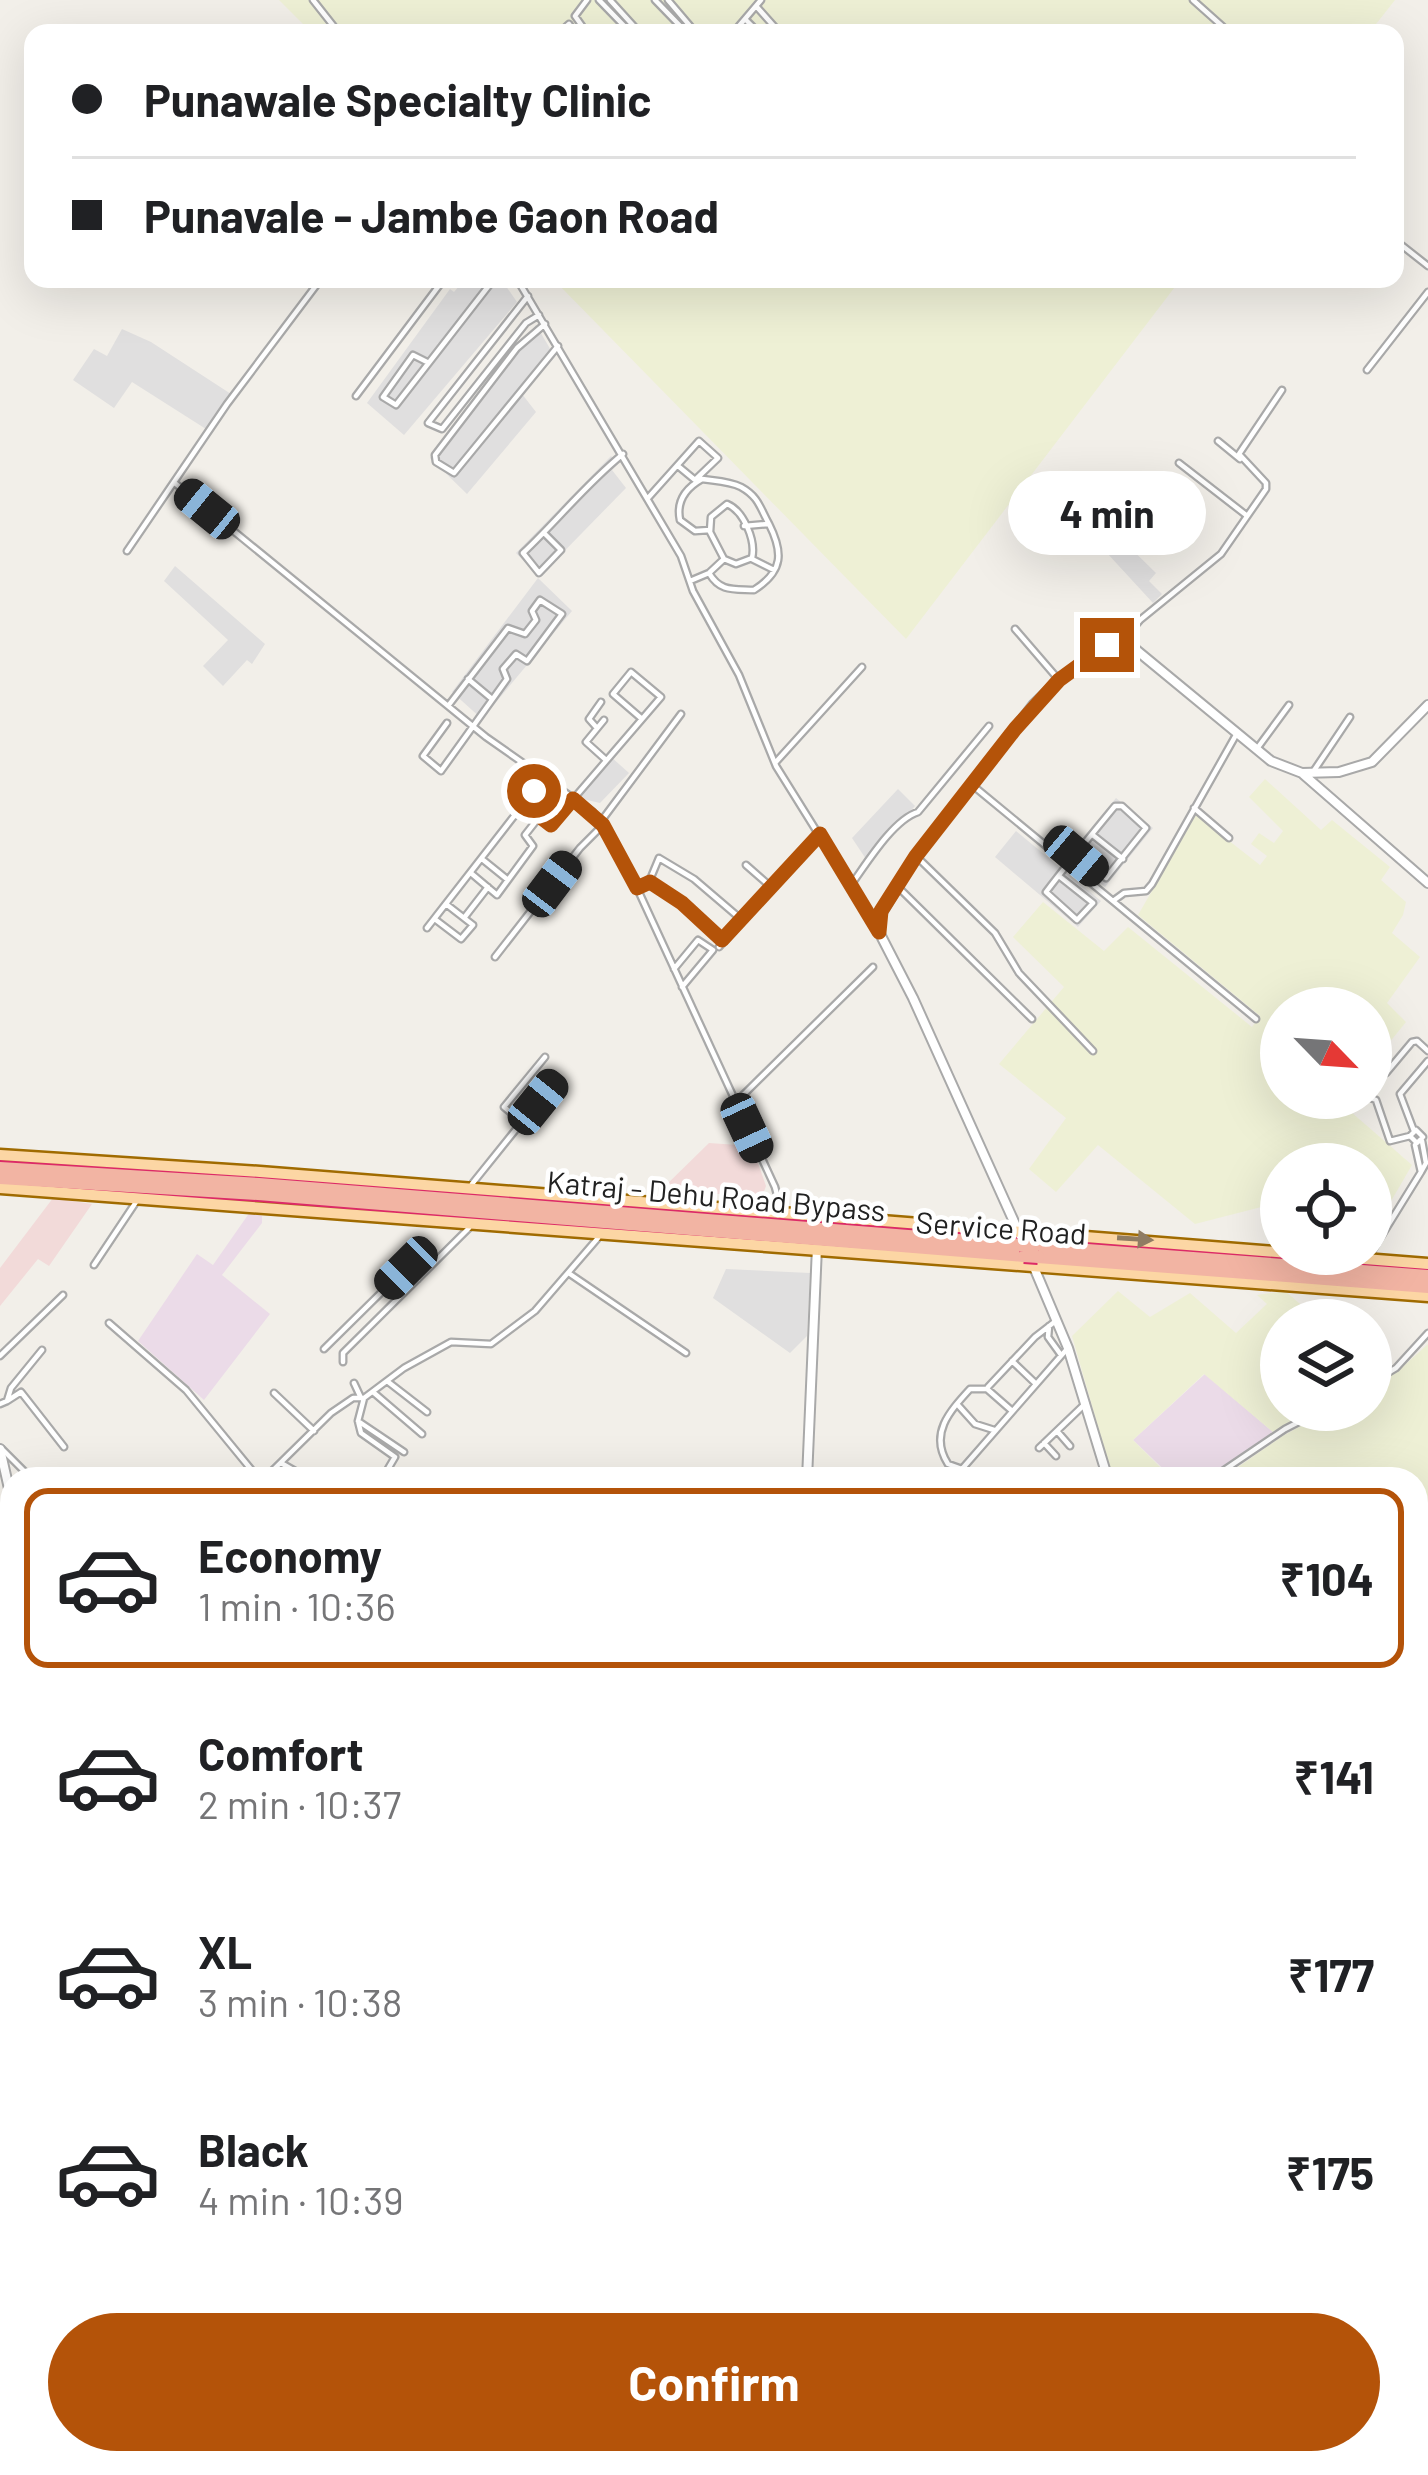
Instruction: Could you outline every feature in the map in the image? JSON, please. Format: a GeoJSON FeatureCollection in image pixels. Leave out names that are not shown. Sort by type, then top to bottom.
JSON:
{"type":"FeatureCollection","features":[{"type":"Feature","properties":{"kind":"highway","name":"Katraj - Dehu Road Bypass"},"geometry":{"type":"LineString","coordinates":[[0,1168],[131,1170],[470,1195],[557,1209],[1428,1287]]}},
{"type":"Feature","properties":{"kind":"highway","name":"Katraj - Dehu Road Bypass"},"geometry":{"type":"LineString","coordinates":[[0,1178],[817,1245],[1411,1269],[1428,1276]]}},
{"type":"Feature","properties":{"kind":"highway"},"geometry":{"type":"LineString","coordinates":[[470,1195],[484,1190]]}},
{"type":"Feature","properties":{"kind":"highway"},"geometry":{"type":"LineString","coordinates":[[557,1209],[567,1204],[620,1202]]}},
{"type":"Feature","properties":{"kind":"main road"},"geometry":{"type":"LineString","coordinates":[[0,1155],[131,1170]]}},
{"type":"Feature","properties":{"kind":"main road"},"geometry":{"type":"LineString","coordinates":[[0,1188],[334,1206],[601,1233],[817,1245]]}},
{"type":"Feature","properties":{"kind":"main road","name":"Service Road"},"geometry":{"type":"LineString","coordinates":[[484,1190],[521,1200],[782,1214],[1028,1250],[1428,1296]]}},
{"type":"Feature","properties":{"kind":"main road","name":"Service Road"},"geometry":{"type":"LineString","coordinates":[[1028,1250],[1260,1254]]}},
{"type":"Feature","properties":{"kind":"main road","name":"Service Road"},"geometry":{"type":"LineString","coordinates":[[1392,1263],[1411,1269],[1428,1264]]}},
{"type":"Feature","properties":{"kind":"street"},"geometry":{"type":"LineString","coordinates":[[313,0],[332,24]]}},
{"type":"Feature","properties":{"kind":"street"},"geometry":{"type":"LineString","coordinates":[[599,0],[622,24]]}},
{"type":"Feature","properties":{"kind":"street"},"geometry":{"type":"LineString","coordinates":[[610,0],[632,24]]}},
{"type":"Feature","properties":{"kind":"street"},"geometry":{"type":"LineString","coordinates":[[655,0],[678,24]]}},
{"type":"Feature","properties":{"kind":"street"},"geometry":{"type":"LineString","coordinates":[[668,0],[688,24]]}},
{"type":"Feature","properties":{"kind":"street"},"geometry":{"type":"LineString","coordinates":[[1192,0],[1220,24]]}},
{"type":"Feature","properties":{"kind":"street"},"geometry":{"type":"LineString","coordinates":[[741,24],[758,3]]}},
{"type":"Feature","properties":{"kind":"street"},"geometry":{"type":"LineString","coordinates":[[745,19],[750,24]]}},
{"type":"Feature","properties":{"kind":"street"},"geometry":{"type":"LineString","coordinates":[[1404,247],[1428,266]]}},
{"type":"Feature","properties":{"kind":"street"},"geometry":{"type":"LineString","coordinates":[[127,551],[226,404],[315,288]]}},
{"type":"Feature","properties":{"kind":"street"},"geometry":{"type":"LineString","coordinates":[[356,396],[437,288]]}},
{"type":"Feature","properties":{"kind":"street"},"geometry":{"type":"LineString","coordinates":[[427,362],[413,355],[383,397],[396,405],[487,288]]}},
{"type":"Feature","properties":{"kind":"street"},"geometry":{"type":"LineString","coordinates":[[523,288],[666,530],[739,675],[775,763],[914,998],[1028,1250],[1086,1402],[1105,1467]]}},
{"type":"Feature","properties":{"kind":"street"},"geometry":{"type":"LineString","coordinates":[[1367,370],[1428,292]]}},
{"type":"Feature","properties":{"kind":"street"},"geometry":{"type":"LineString","coordinates":[[528,296],[428,423],[442,429],[526,323],[539,315]]}},
{"type":"Feature","properties":{"kind":"street"},"geometry":{"type":"LineString","coordinates":[[544,324],[517,348],[435,455],[436,462],[454,472],[558,346]]}},
{"type":"Feature","properties":{"kind":"street"},"geometry":{"type":"LineString","coordinates":[[1240,459],[1240,451],[1282,390]]}},
{"type":"Feature","properties":{"kind":"street"},"geometry":{"type":"LineString","coordinates":[[648,498],[699,441],[717,456],[695,480],[677,466]]}},
{"type":"Feature","properties":{"kind":"street"},"geometry":{"type":"LineString","coordinates":[[879,932],[881,911],[916,856],[1034,704],[1107,645],[1123,640],[1140,620],[1221,554],[1266,483],[1218,441]]}},
{"type":"Feature","properties":{"kind":"street"},"geometry":{"type":"LineString","coordinates":[[544,533],[561,550],[539,573],[522,555],[544,533],[561,518],[563,508],[623,454]]}},
{"type":"Feature","properties":{"kind":"street"},"geometry":{"type":"LineString","coordinates":[[1179,463],[1246,515]]}},
{"type":"Feature","properties":{"kind":"street"},"geometry":{"type":"LineString","coordinates":[[709,573],[721,587],[754,590],[774,570],[779,557],[778,535],[768,524],[761,502],[728,482],[702,479],[686,490],[678,507],[680,520],[695,532],[710,530]]}},
{"type":"Feature","properties":{"kind":"street"},"geometry":{"type":"LineString","coordinates":[[176,484],[473,726],[602,823],[637,888],[775,1187],[782,1214]]}},
{"type":"Feature","properties":{"kind":"street"},"geometry":{"type":"LineString","coordinates":[[752,558],[754,546],[735,508],[727,504],[711,517],[710,530],[724,559],[736,564],[752,558],[774,570]]}},
{"type":"Feature","properties":{"kind":"street"},"geometry":{"type":"LineString","coordinates":[[666,530],[680,520]]}},
{"type":"Feature","properties":{"kind":"street"},"geometry":{"type":"LineString","coordinates":[[744,526],[768,524]]}},
{"type":"Feature","properties":{"kind":"street"},"geometry":{"type":"LineString","coordinates":[[690,581],[709,573],[724,559]]}},
{"type":"Feature","properties":{"kind":"street"},"geometry":{"type":"LineString","coordinates":[[447,724],[423,756],[441,771],[508,678],[503,669],[515,655],[527,661],[562,614],[545,599],[532,611],[537,618],[525,634],[510,627],[448,706]]}},
{"type":"Feature","properties":{"kind":"street"},"geometry":{"type":"LineString","coordinates":[[1015,629],[1059,680]]}},
{"type":"Feature","properties":{"kind":"street"},"geometry":{"type":"LineString","coordinates":[[1123,640],[1271,761],[1307,773],[1339,772],[1372,762],[1426,710]]}},
{"type":"Feature","properties":{"kind":"street"},"geometry":{"type":"LineString","coordinates":[[775,763],[862,667]]}},
{"type":"Feature","properties":{"kind":"street"},"geometry":{"type":"LineString","coordinates":[[524,804],[551,825],[641,719],[660,695],[631,672],[613,692],[641,719]]}},
{"type":"Feature","properties":{"kind":"street"},"geometry":{"type":"LineString","coordinates":[[468,679],[493,699]]}},
{"type":"Feature","properties":{"kind":"street"},"geometry":{"type":"LineString","coordinates":[[597,728],[589,719],[601,702]]}},
{"type":"Feature","properties":{"kind":"street"},"geometry":{"type":"LineString","coordinates":[[1256,750],[1289,706]]}},
{"type":"Feature","properties":{"kind":"street"},"geometry":{"type":"LineString","coordinates":[[495,957],[681,714]]}},
{"type":"Feature","properties":{"kind":"street"},"geometry":{"type":"LineString","coordinates":[[1307,773],[1350,717]]}},
{"type":"Feature","properties":{"kind":"street"},"geometry":{"type":"LineString","coordinates":[[604,720],[586,742],[606,760]]}},
{"type":"Feature","properties":{"kind":"street"},"geometry":{"type":"LineString","coordinates":[[851,885],[989,726]]}},
{"type":"Feature","properties":{"kind":"street"},"geometry":{"type":"LineString","coordinates":[[1112,902],[1124,893],[1146,891],[1152,884],[1236,735]]}},
{"type":"Feature","properties":{"kind":"street"},"geometry":{"type":"LineString","coordinates":[[1307,773],[1428,883]]}},
{"type":"Feature","properties":{"kind":"street"},"geometry":{"type":"LineString","coordinates":[[427,928],[543,779]]}},
{"type":"Feature","properties":{"kind":"street"},"geometry":{"type":"LineString","coordinates":[[971,784],[1256,1019]]}},
{"type":"Feature","properties":{"kind":"street"},"geometry":{"type":"LineString","coordinates":[[1059,876],[1093,903],[1076,920],[1046,894],[1059,876],[1113,809],[1122,806],[1146,828],[1110,876],[1103,878],[1076,856]]}},
{"type":"Feature","properties":{"kind":"street"},"geometry":{"type":"LineString","coordinates":[[1194,808],[1229,838]]}},
{"type":"Feature","properties":{"kind":"street"},"geometry":{"type":"LineString","coordinates":[[470,873],[497,895],[533,846],[525,836],[540,816]]}},
{"type":"Feature","properties":{"kind":"street"},"geometry":{"type":"LineString","coordinates":[[719,947],[820,834]]}},
{"type":"Feature","properties":{"kind":"street"},"geometry":{"type":"LineString","coordinates":[[1093,835],[1123,859]]}},
{"type":"Feature","properties":{"kind":"street"},"geometry":{"type":"LineString","coordinates":[[916,856],[995,933],[1019,973],[1093,1051]]}},
{"type":"Feature","properties":{"kind":"street"},"geometry":{"type":"LineString","coordinates":[[637,888],[650,882],[659,858],[694,879],[741,920]]}},
{"type":"Feature","properties":{"kind":"street"},"geometry":{"type":"LineString","coordinates":[[482,859],[508,880]]}},
{"type":"Feature","properties":{"kind":"street"},"geometry":{"type":"LineString","coordinates":[[746,865],[771,886]]}},
{"type":"Feature","properties":{"kind":"street"},"geometry":{"type":"LineString","coordinates":[[650,882],[682,903],[721,940],[741,920]]}},
{"type":"Feature","properties":{"kind":"street"},"geometry":{"type":"LineString","coordinates":[[897,886],[1032,1019]]}},
{"type":"Feature","properties":{"kind":"street"},"geometry":{"type":"LineString","coordinates":[[464,918],[488,887]]}},
{"type":"Feature","properties":{"kind":"street"},"geometry":{"type":"LineString","coordinates":[[434,919],[461,939],[473,925],[446,904]]}},
{"type":"Feature","properties":{"kind":"street"},"geometry":{"type":"LineString","coordinates":[[674,970],[698,940],[713,950],[682,987]]}},
{"type":"Feature","properties":{"kind":"street"},"geometry":{"type":"LineString","coordinates":[[735,1103],[873,967]]}},
{"type":"Feature","properties":{"kind":"street"},"geometry":{"type":"LineString","coordinates":[[1392,1066],[1412,1042],[1428,1051]]}},
{"type":"Feature","properties":{"kind":"street"},"geometry":{"type":"LineString","coordinates":[[521,1122],[504,1107],[545,1057]]}},
{"type":"Feature","properties":{"kind":"street"},"geometry":{"type":"LineString","coordinates":[[1392,1219],[1426,1163],[1400,1094],[1428,1061]]}},
{"type":"Feature","properties":{"kind":"street"},"geometry":{"type":"LineString","coordinates":[[470,1195],[554,1082]]}},
{"type":"Feature","properties":{"kind":"street"},"geometry":{"type":"LineString","coordinates":[[1382,1119],[1390,1141],[1416,1136],[1428,1125]]}},
{"type":"Feature","properties":{"kind":"street"},"geometry":{"type":"LineString","coordinates":[[94,1265],[137,1197]]}},
{"type":"Feature","properties":{"kind":"street"},"geometry":{"type":"LineString","coordinates":[[344,1362],[343,1353],[466,1234],[469,1222]]}},
{"type":"Feature","properties":{"kind":"street"},"geometry":{"type":"LineString","coordinates":[[276,1467],[342,1406],[374,1392],[451,1342],[491,1344],[536,1311],[601,1233]]}},
{"type":"Feature","properties":{"kind":"street"},"geometry":{"type":"LineString","coordinates":[[808,1467],[817,1245]]}},
{"type":"Feature","properties":{"kind":"street"},"geometry":{"type":"LineString","coordinates":[[324,1349],[406,1268],[418,1280]]}},
{"type":"Feature","properties":{"kind":"street"},"geometry":{"type":"LineString","coordinates":[[570,1274],[686,1353]]}},
{"type":"Feature","properties":{"kind":"street"},"geometry":{"type":"LineString","coordinates":[[0,1356],[63,1295]]}},
{"type":"Feature","properties":{"kind":"street"},"geometry":{"type":"LineString","coordinates":[[109,1323],[186,1390],[251,1467]]}},
{"type":"Feature","properties":{"kind":"street"},"geometry":{"type":"LineString","coordinates":[[987,1389],[1053,1323]]}},
{"type":"Feature","properties":{"kind":"street"},"geometry":{"type":"LineString","coordinates":[[1392,1370],[1428,1333]]}},
{"type":"Feature","properties":{"kind":"street"},"geometry":{"type":"LineString","coordinates":[[4,1403],[42,1350]]}},
{"type":"Feature","properties":{"kind":"street"},"geometry":{"type":"LineString","coordinates":[[964,1467],[1065,1352]]}},
{"type":"Feature","properties":{"kind":"street"},"geometry":{"type":"LineString","coordinates":[[1012,1361],[1035,1383]]}},
{"type":"Feature","properties":{"kind":"street"},"geometry":{"type":"LineString","coordinates":[[387,1382],[427,1412]]}},
{"type":"Feature","properties":{"kind":"street"},"geometry":{"type":"LineString","coordinates":[[354,1384],[363,1398],[358,1421],[367,1439],[395,1457],[389,1467]]}},
{"type":"Feature","properties":{"kind":"street"},"geometry":{"type":"LineString","coordinates":[[951,1467],[943,1456],[940,1430],[970,1389],[987,1389],[1011,1409]]}},
{"type":"Feature","properties":{"kind":"street"},"geometry":{"type":"LineString","coordinates":[[4,1403],[21,1392],[64,1447]]}},
{"type":"Feature","properties":{"kind":"street"},"geometry":{"type":"LineString","coordinates":[[374,1392],[422,1434]]}},
{"type":"Feature","properties":{"kind":"street"},"geometry":{"type":"LineString","coordinates":[[274,1394],[314,1431]]}},
{"type":"Feature","properties":{"kind":"street"},"geometry":{"type":"LineString","coordinates":[[1057,1456],[1042,1446],[1086,1402]]}},
{"type":"Feature","properties":{"kind":"street"},"geometry":{"type":"LineString","coordinates":[[957,1404],[976,1424],[994,1430]]}},
{"type":"Feature","properties":{"kind":"street"},"geometry":{"type":"LineString","coordinates":[[358,1421],[404,1452]]}},
{"type":"Feature","properties":{"kind":"street"},"geometry":{"type":"LineString","coordinates":[[1057,1431],[1070,1446]]}},
{"type":"Feature","properties":{"kind":"street"},"geometry":{"type":"LineString","coordinates":[[1229,1467],[1282,1431]]}},
{"type":"Feature","properties":{"kind":"street"},"geometry":{"type":"LineString","coordinates":[[281,1463],[288,1467]]}},
{"type":"Feature","properties":{"kind":"shaded area"},"geometry":{"type":"Polygon","coordinates":[[[457,288],[507,288],[517,302],[404,435],[367,403],[450,289],[457,288]]]}},
{"type":"Feature","properties":{"kind":"shaded area"},"geometry":{"type":"Polygon","coordinates":[[[536,325],[555,357],[522,394],[536,412],[467,494],[430,458],[536,325]]]}},
{"type":"Feature","properties":{"kind":"shaded area"},"geometry":{"type":"Polygon","coordinates":[[[122,329],[151,342],[231,394],[206,429],[132,382],[114,408],[73,380],[94,349],[107,356],[122,329]]]}},
{"type":"Feature","properties":{"kind":"shaded area"},"geometry":{"type":"Polygon","coordinates":[[[611,456],[618,464],[612,470],[626,488],[539,577],[516,553],[611,456]]]}},
{"type":"Feature","properties":{"kind":"shaded area"},"geometry":{"type":"Polygon","coordinates":[[[1108,526],[1156,573],[1149,581],[1162,594],[1153,603],[1095,540],[1108,526]]]}},
{"type":"Feature","properties":{"kind":"shaded area"},"geometry":{"type":"Polygon","coordinates":[[[175,566],[265,644],[252,664],[247,660],[223,686],[203,666],[228,640],[164,581],[175,566]]]}},
{"type":"Feature","properties":{"kind":"shaded area"},"geometry":{"type":"Polygon","coordinates":[[[538,578],[572,611],[482,719],[452,692],[538,578]]]}},
{"type":"Feature","properties":{"kind":"shaded area"},"geometry":{"type":"Polygon","coordinates":[[[610,756],[629,773],[600,803],[583,799],[578,795],[610,756]]]}},
{"type":"Feature","properties":{"kind":"shaded area"},"geometry":{"type":"Polygon","coordinates":[[[898,789],[915,806],[866,859],[852,838],[898,789]]]}},
{"type":"Feature","properties":{"kind":"shaded area"},"geometry":{"type":"Polygon","coordinates":[[[1116,798],[1153,828],[1105,887],[1068,856],[1116,798]]]}},
{"type":"Feature","properties":{"kind":"shaded area"},"geometry":{"type":"Polygon","coordinates":[[[1016,831],[1101,901],[1078,927],[995,857],[1016,831]]]}},
{"type":"Feature","properties":{"kind":"shaded area"},"geometry":{"type":"Polygon","coordinates":[[[709,1143],[752,1146],[766,1186],[762,1197],[661,1190],[709,1143]]]}},
{"type":"Feature","properties":{"kind":"shaded area"},"geometry":{"type":"Polygon","coordinates":[[[53,1198],[92,1204],[49,1266],[38,1259],[0,1306],[0,1268],[53,1198]]]}},
{"type":"Feature","properties":{"kind":"shaded area"},"geometry":{"type":"Polygon","coordinates":[[[250,1212],[262,1216],[262,1223],[222,1275],[270,1314],[204,1400],[138,1341],[197,1254],[213,1265],[250,1212]]]}},
{"type":"Feature","properties":{"kind":"shaded area"},"geometry":{"type":"Polygon","coordinates":[[[726,1269],[810,1273],[807,1336],[790,1353],[713,1298],[726,1269]]]}},
{"type":"Feature","properties":{"kind":"shaded area"},"geometry":{"type":"Polygon","coordinates":[[[1205,1374],[1260,1421],[1260,1431],[1273,1432],[1224,1467],[1161,1467],[1133,1440],[1205,1374]]]}},
{"type":"Feature","properties":{"kind":"green space"},"geometry":{"type":"Polygon","coordinates":[[[279,0],[1395,0],[1376,24],[303,24],[279,0]]]}},
{"type":"Feature","properties":{"kind":"green space"},"geometry":{"type":"Polygon","coordinates":[[[562,288],[1174,288],[906,639],[562,288]]]}},
{"type":"Feature","properties":{"kind":"green space"},"geometry":{"type":"Polygon","coordinates":[[[1265,779],[1321,830],[1332,820],[1390,867],[1381,880],[1406,902],[1392,933],[1420,957],[1392,996],[1392,987],[1260,987],[1260,1016],[1138,915],[1196,815],[1260,865],[1267,856],[1251,844],[1259,833],[1274,843],[1283,831],[1249,797],[1265,779]]]}},
{"type":"Feature","properties":{"kind":"green space"},"geometry":{"type":"Polygon","coordinates":[[[1043,902],[1104,951],[1128,927],[1252,1027],[1260,1016],[1260,1119],[1359,1119],[1387,1143],[1260,1143],[1260,1207],[1195,1224],[1098,1145],[1056,1192],[1029,1169],[1066,1118],[999,1064],[1064,987],[1013,937],[1043,902]]]}},
{"type":"Feature","properties":{"kind":"green space"},"geometry":{"type":"Polygon","coordinates":[[[1392,1008],[1406,1022],[1392,1039],[1392,1008]]]}},
{"type":"Feature","properties":{"kind":"green space"},"geometry":{"type":"Polygon","coordinates":[[[1392,1148],[1412,1165],[1392,1199],[1392,1148]]]}},
{"type":"Feature","properties":{"kind":"green space"},"geometry":{"type":"Polygon","coordinates":[[[1118,1291],[1150,1317],[1190,1293],[1236,1333],[1260,1311],[1260,1421],[1204,1374],[1133,1440],[1160,1467],[1110,1467],[1072,1336],[1118,1291]]]}},
{"type":"Feature","properties":{"kind":"green space"},"geometry":{"type":"Polygon","coordinates":[[[1285,1291],[1294,1299],[1257,1295],[1285,1291]]]}},
{"type":"Feature","properties":{"kind":"green space"},"geometry":{"type":"Polygon","coordinates":[[[1428,1344],[1428,1467],[1238,1467],[1292,1431],[1392,1431],[1392,1375],[1428,1344]]]}},
{"type":"Feature","properties":{"kind":"route"},"geometry":{"type":"LineString","coordinates":[[534,791],[524,804],[551,825],[573,799],[593,812],[637,888],[650,882],[682,903],[722,940],[820,834],[879,932],[881,911],[916,856],[1034,704],[1107,645]]}}]}
